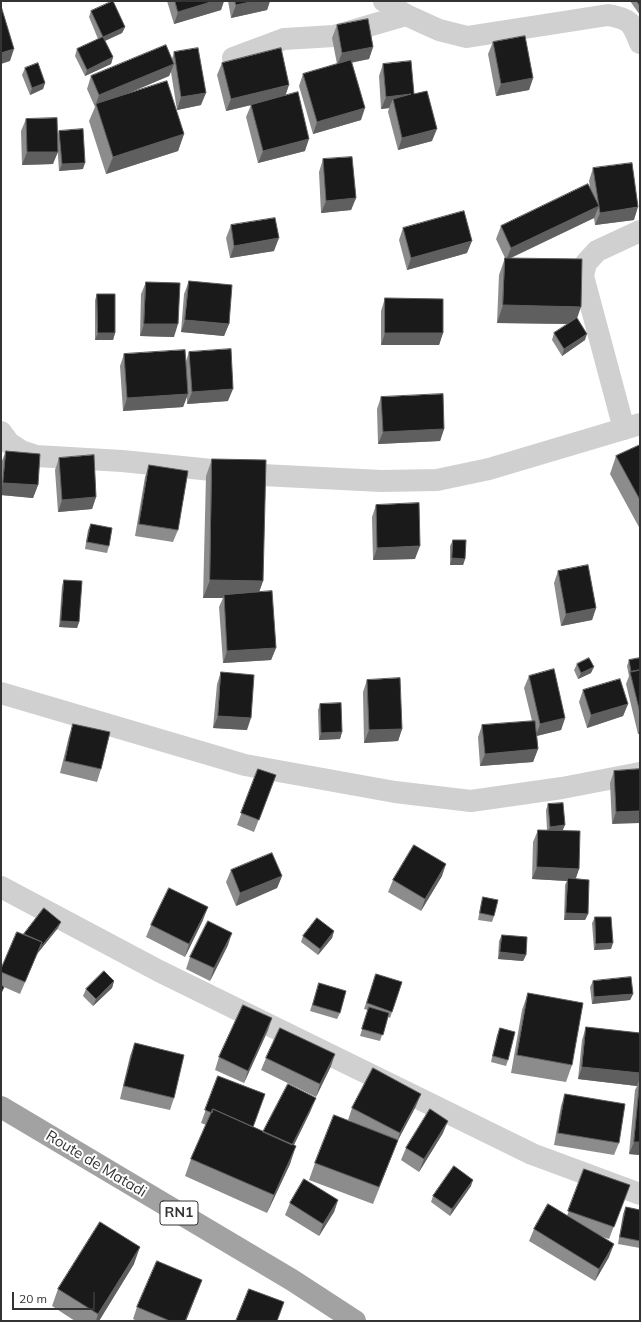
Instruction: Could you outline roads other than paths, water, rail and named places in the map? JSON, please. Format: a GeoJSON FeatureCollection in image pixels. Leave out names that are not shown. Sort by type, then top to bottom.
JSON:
{"type":"FeatureCollection","features":[{"type":"Feature","properties":{"kind":"highway","name":"Route de Matadi"},"geometry":{"type":"LineString","coordinates":[[1,1107],[292,1280],[355,1321]]}},
{"type":"Feature","properties":{"kind":"street"},"geometry":{"type":"LineString","coordinates":[[384,1],[406,15],[439,30],[467,37],[608,15],[628,20],[634,28],[640,43]]}},
{"type":"Feature","properties":{"kind":"street"},"geometry":{"type":"LineString","coordinates":[[234,58],[284,39],[334,36],[406,15]]}},
{"type":"Feature","properties":{"kind":"street"},"geometry":{"type":"LineString","coordinates":[[1,432],[9,443],[21,451],[36,456],[122,461],[262,475],[381,481],[437,480],[482,471],[632,427],[582,276],[586,263],[597,251],[640,231]]}},
{"type":"Feature","properties":{"kind":"street"},"geometry":{"type":"LineString","coordinates":[[1,693],[245,765],[395,792],[471,801],[562,788],[640,774]]}},
{"type":"Feature","properties":{"kind":"street"},"geometry":{"type":"LineString","coordinates":[[1,887],[166,974],[532,1154],[640,1194]]}}]}
